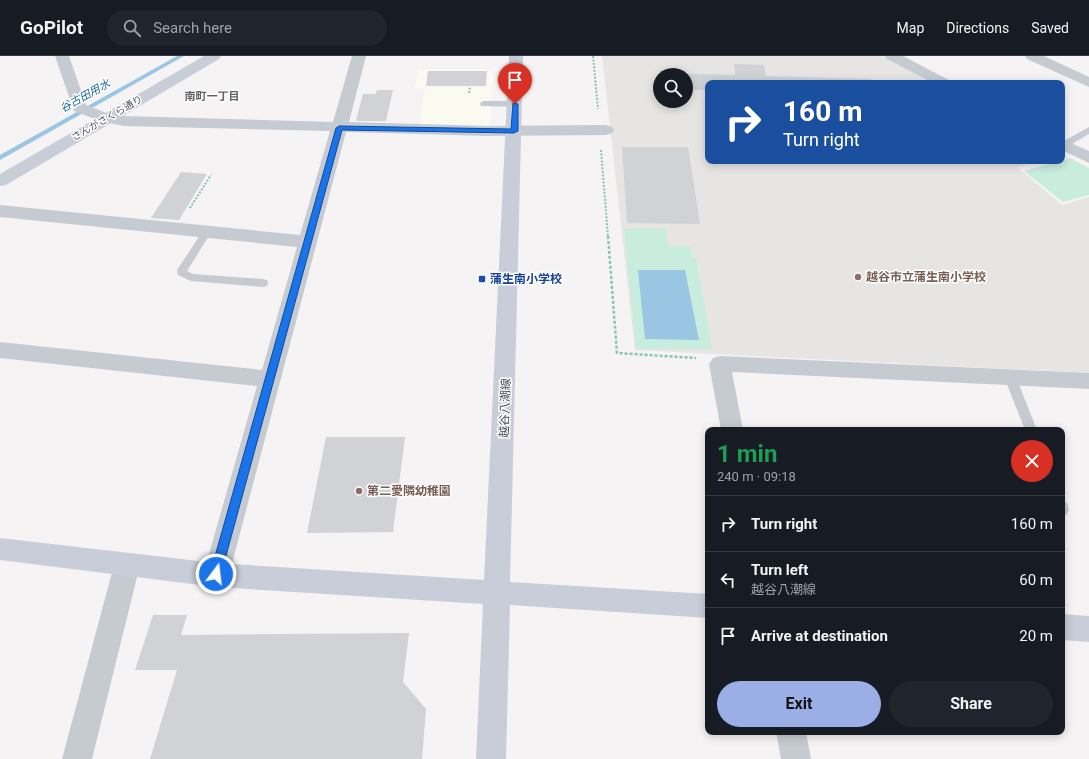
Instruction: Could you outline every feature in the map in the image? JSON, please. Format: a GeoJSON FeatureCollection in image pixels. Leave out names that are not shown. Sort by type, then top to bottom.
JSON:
{"type":"FeatureCollection","features":[{"type":"Feature","properties":{"kind":"main road","name":"さんがさくら通り"},"geometry":{"type":"LineString","coordinates":[[0,181],[214,56]]}},
{"type":"Feature","properties":{"kind":"main road","name":"越谷八潮線"},"geometry":{"type":"LineString","coordinates":[[491,759],[516,56]]}},
{"type":"Feature","properties":{"kind":"main road"},"geometry":{"type":"LineString","coordinates":[[0,549],[127,565],[216,574],[498,594],[705,606]]}},
{"type":"Feature","properties":{"kind":"main road"},"geometry":{"type":"LineString","coordinates":[[1065,628],[1089,629]]}},
{"type":"Feature","properties":{"kind":"street"},"geometry":{"type":"LineString","coordinates":[[62,56],[79,108],[106,118],[124,121],[339,128],[454,126],[514,131],[603,130]]}},
{"type":"Feature","properties":{"kind":"street"},"geometry":{"type":"LineString","coordinates":[[216,574],[359,56]]}},
{"type":"Feature","properties":{"kind":"street"},"geometry":{"type":"LineString","coordinates":[[896,58],[915,56]]}},
{"type":"Feature","properties":{"kind":"street"},"geometry":{"type":"LineString","coordinates":[[896,58],[938,80]]}},
{"type":"Feature","properties":{"kind":"street"},"geometry":{"type":"LineString","coordinates":[[1042,58],[1083,80]]}},
{"type":"Feature","properties":{"kind":"street"},"geometry":{"type":"LineString","coordinates":[[1065,83],[1083,80]]}},
{"type":"Feature","properties":{"kind":"street"},"geometry":{"type":"LineString","coordinates":[[1065,146],[1089,158]]}},
{"type":"Feature","properties":{"kind":"street"},"geometry":{"type":"LineString","coordinates":[[0,211],[307,242]]}},
{"type":"Feature","properties":{"kind":"street"},"geometry":{"type":"LineString","coordinates":[[0,350],[270,379]]}},
{"type":"Feature","properties":{"kind":"street"},"geometry":{"type":"LineString","coordinates":[[731,427],[720,364],[1089,381]]}},
{"type":"Feature","properties":{"kind":"street"},"geometry":{"type":"LineString","coordinates":[[77,759],[127,565]]}},
{"type":"Feature","properties":{"kind":"street"},"geometry":{"type":"LineString","coordinates":[[792,735],[796,759]]}},
{"type":"Feature","properties":{"kind":"lane"},"geometry":{"type":"LineString","coordinates":[[484,104],[515,104]]}},
{"type":"Feature","properties":{"kind":"lane"},"geometry":{"type":"LineString","coordinates":[[1065,144],[1089,130]]}},
{"type":"Feature","properties":{"kind":"lane"},"geometry":{"type":"LineString","coordinates":[[207,231],[182,270],[182,273],[191,277],[263,283]]}},
{"type":"Feature","properties":{"kind":"lane"},"geometry":{"type":"LineString","coordinates":[[1010,377],[1030,427]]}},
{"type":"Feature","properties":{"kind":"path"},"geometry":{"type":"LineString","coordinates":[[593,56],[603,130],[617,353],[692,357],[720,364]]}},
{"type":"Feature","properties":{"kind":"path"},"geometry":{"type":"LineString","coordinates":[[177,229],[211,175]]}},
{"type":"Feature","properties":{"kind":"shaded area","name":"越谷市立蒲生南小学校"},"geometry":{"type":"Polygon","coordinates":[[[602,56],[883,56],[927,80],[705,80],[705,164],[1030,164],[1017,167],[1062,205],[1089,197],[1089,373],[635,350],[602,56]]]}},
{"type":"Feature","properties":{"kind":"shaded area"},"geometry":{"type":"Polygon","coordinates":[[[419,69],[493,69],[491,123],[486,127],[419,125],[425,89],[414,88],[419,69]]]}},
{"type":"Feature","properties":{"kind":"green space"},"geometry":{"type":"Polygon","coordinates":[[[1070,158],[1089,168],[1089,195],[1063,202],[1024,171],[1049,164],[1065,164],[1065,159],[1070,158]]]}},
{"type":"Feature","properties":{"kind":"green space"},"geometry":{"type":"Polygon","coordinates":[[[665,228],[668,246],[690,246],[692,258],[696,258],[712,349],[636,349],[624,229],[665,228]]]}},
{"type":"Feature","properties":{"kind":"water"},"geometry":{"type":"Polygon","coordinates":[[[638,270],[685,270],[699,340],[645,339],[638,270]]]}},
{"type":"Feature","properties":{"kind":"building"},"geometry":{"type":"Polygon","coordinates":[[[734,64],[764,65],[766,76],[872,80],[705,80],[705,90],[693,90],[693,74],[735,75],[734,64]]]}},
{"type":"Feature","properties":{"kind":"building"},"geometry":{"type":"Polygon","coordinates":[[[428,71],[487,71],[486,86],[426,86],[428,71]]]}},
{"type":"Feature","properties":{"kind":"building"},"geometry":{"type":"Polygon","coordinates":[[[377,90],[393,90],[386,121],[356,120],[363,94],[376,94],[377,90]]]}},
{"type":"Feature","properties":{"kind":"building"},"geometry":{"type":"Polygon","coordinates":[[[622,147],[688,147],[700,224],[627,223],[622,147]]]}},
{"type":"Feature","properties":{"kind":"building"},"geometry":{"type":"Polygon","coordinates":[[[181,172],[207,174],[179,220],[151,218],[181,172]]]}},
{"type":"Feature","properties":{"kind":"building"},"geometry":{"type":"Polygon","coordinates":[[[326,437],[405,437],[393,532],[307,533],[326,437]]]}},
{"type":"Feature","properties":{"kind":"building"},"geometry":{"type":"Polygon","coordinates":[[[153,615],[187,615],[181,635],[409,633],[403,682],[426,709],[422,759],[150,759],[177,670],[135,670],[153,615]]]}},
{"type":"Feature","properties":{"kind":"waterway","name":"谷古田用水"},"geometry":{"type":"LineString","coordinates":[[0,158],[181,56]]}},
{"type":"Feature","properties":{"kind":"place","name":"越谷市立蒲生南小学校"},"geometry":{"type":"Point","coordinates":[858,277]}},
{"type":"Feature","properties":{"kind":"place","name":"蒲生南小学校"},"geometry":{"type":"Point","coordinates":[482,279]}},
{"type":"Feature","properties":{"kind":"place","name":"第二愛隣幼稚園"},"geometry":{"type":"Point","coordinates":[359,491]}},
{"type":"Feature","properties":{"kind":"district","name":"南町一丁目"},"geometry":{"type":"Point","coordinates":[212,96]}},
{"type":"Feature","properties":{"kind":"route"},"geometry":{"type":"LineString","coordinates":[[216,574],[339,128],[514,131],[515,104]]}}]}
